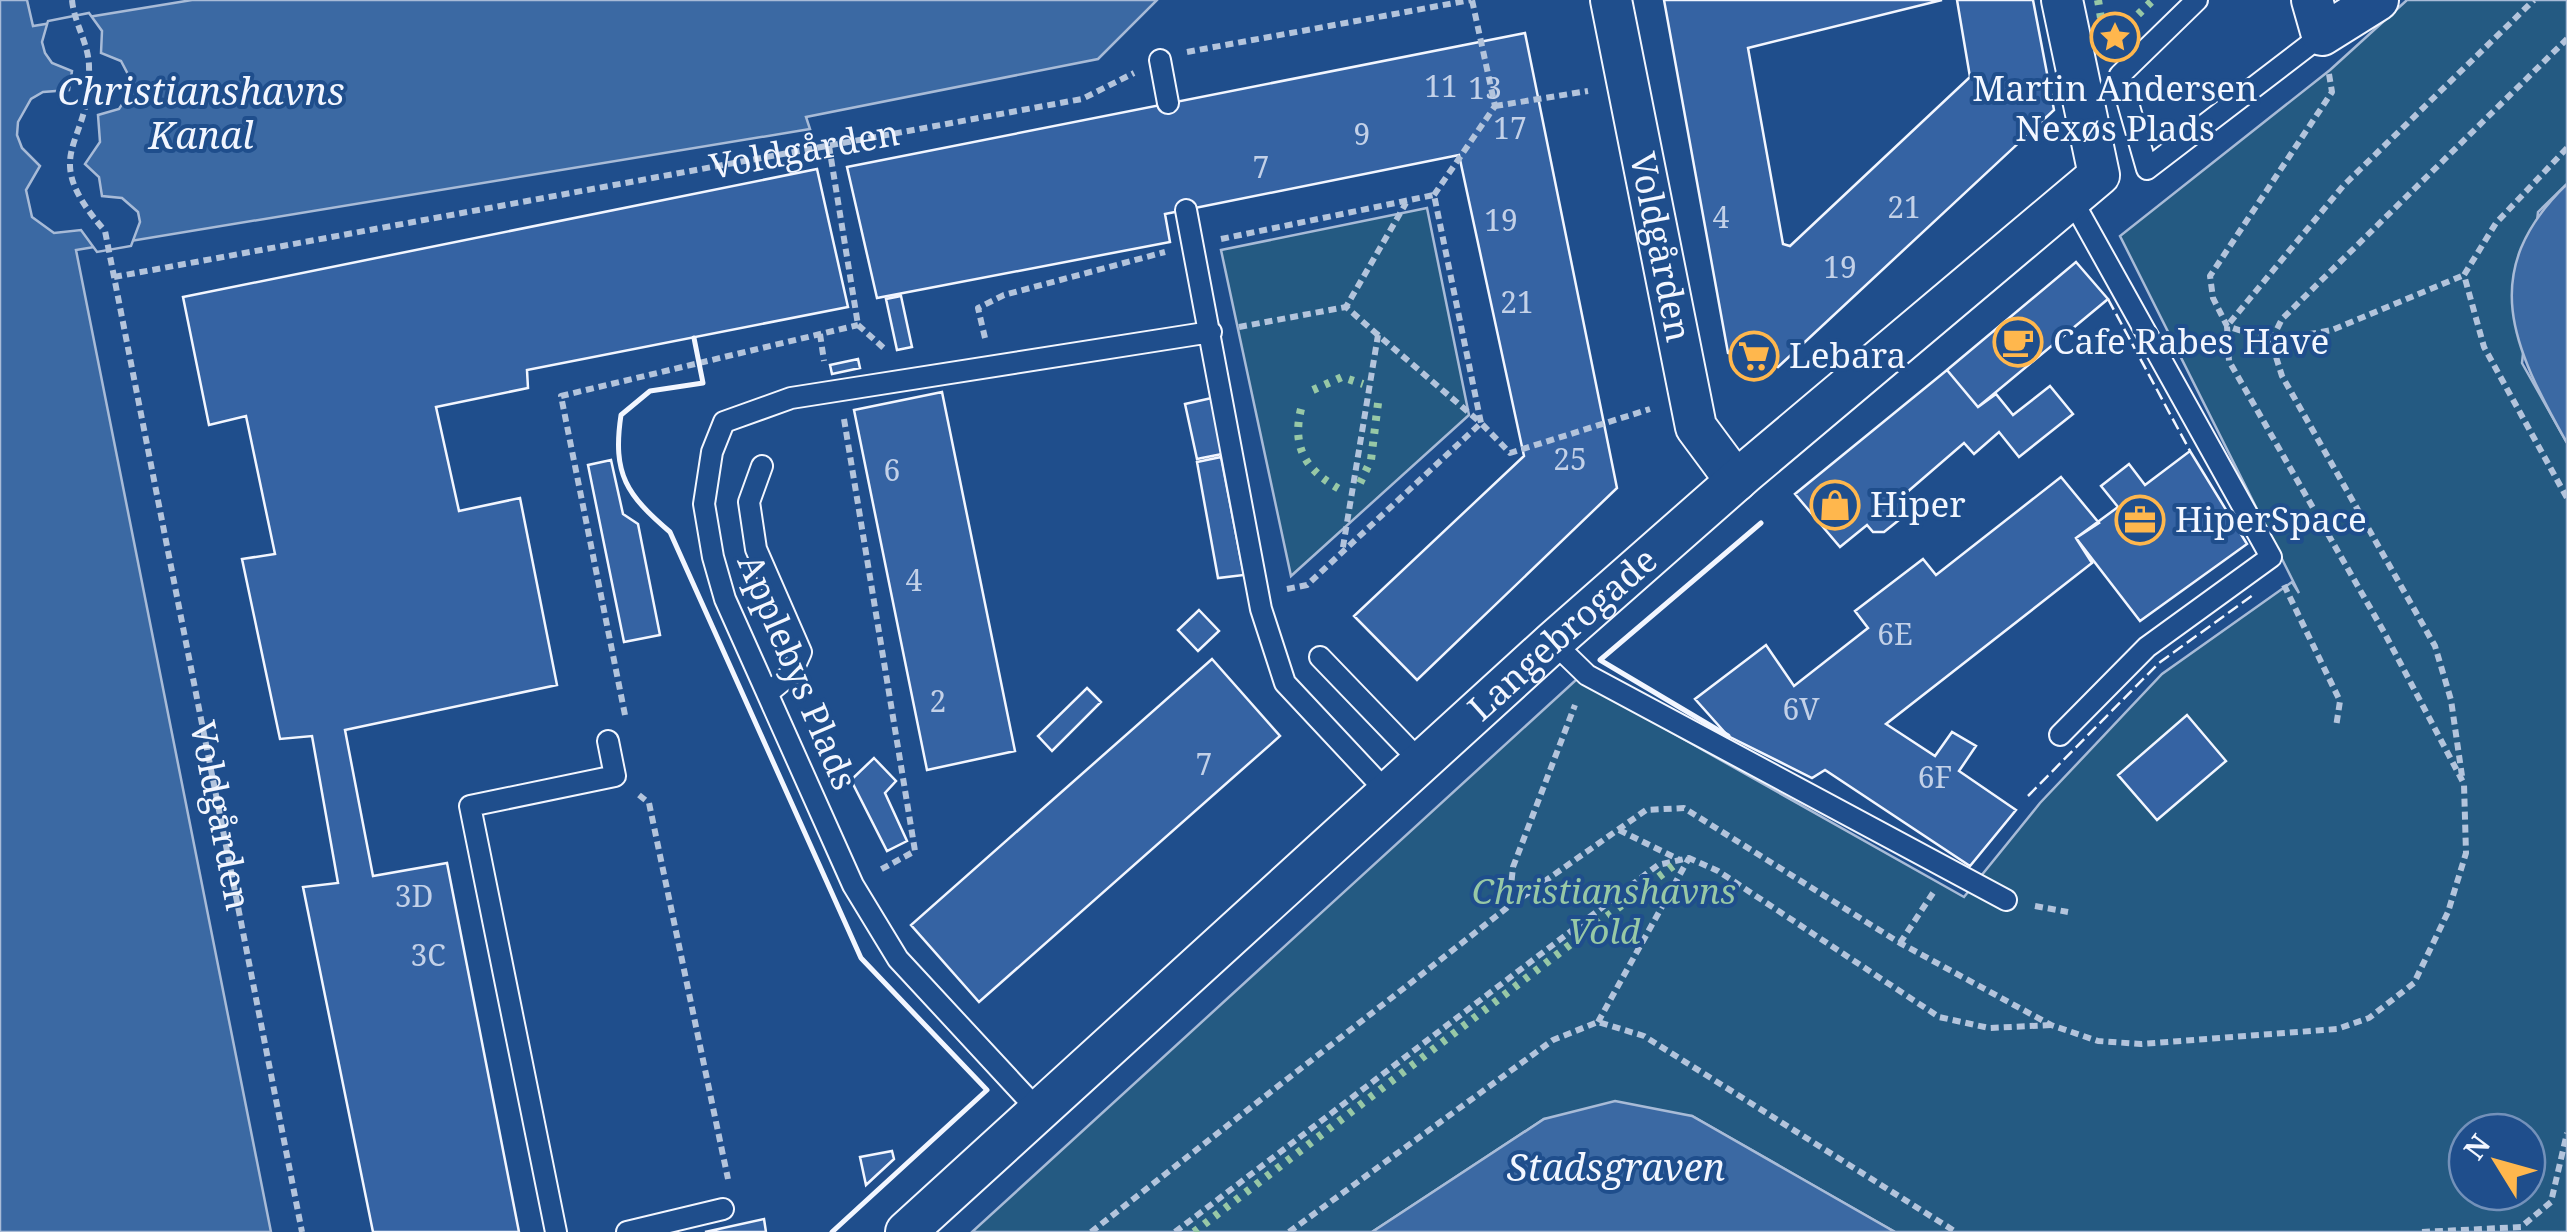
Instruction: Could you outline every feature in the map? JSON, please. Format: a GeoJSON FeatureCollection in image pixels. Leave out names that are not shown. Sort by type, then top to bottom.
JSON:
{"type":"FeatureCollection","features":[{"type":"Feature","properties":{"kind":"street","name":"Voldgården"},"geometry":{"type":"LineString","coordinates":[[1611,0],[1696,427],[1736,481]]}},
{"type":"Feature","properties":{"kind":"street","name":"Langebrogade"},"geometry":{"type":"LineString","coordinates":[[906,1232],[1554,642],[1736,481],[2099,174],[2062,0]]}},
{"type":"Feature","properties":{"kind":"street"},"geometry":{"type":"LineString","coordinates":[[2317,18],[2372,5]]}},
{"type":"Feature","properties":{"kind":"lane"},"geometry":{"type":"LineString","coordinates":[[2197,0],[2120,75],[2147,169],[2317,18]]}},
{"type":"Feature","properties":{"kind":"lane"},"geometry":{"type":"LineString","coordinates":[[1160,60],[1168,104]]}},
{"type":"Feature","properties":{"kind":"lane"},"geometry":{"type":"LineString","coordinates":[[2060,735],[2147,647],[2271,557],[2071,198]]}},
{"type":"Feature","properties":{"kind":"lane"},"geometry":{"type":"LineString","coordinates":[[1186,210],[1258,594],[1286,683],[1386,792]]}},
{"type":"Feature","properties":{"kind":"lane","name":"Applebys Plads"},"geometry":{"type":"LineString","coordinates":[[1037,1109],[898,959],[853,885],[726,599],[713,557],[704,504],[712,452],[724,422],[791,398],[1211,332]]}},
{"type":"Feature","properties":{"kind":"lane"},"geometry":{"type":"LineString","coordinates":[[762,466],[749,502],[756,549],[801,652],[790,674],[768,692]]}},
{"type":"Feature","properties":{"kind":"lane"},"geometry":{"type":"LineString","coordinates":[[1554,642],[1586,674],[2006,900]]}},
{"type":"Feature","properties":{"kind":"lane"},"geometry":{"type":"LineString","coordinates":[[1320,657],[1420,761]]}},
{"type":"Feature","properties":{"kind":"lane"},"geometry":{"type":"LineString","coordinates":[[556,1232],[470,806],[615,776],[608,740]]}},
{"type":"Feature","properties":{"kind":"lane"},"geometry":{"type":"LineString","coordinates":[[626,1232],[724,1210]]}},
{"type":"Feature","properties":{"kind":"path","name":"Voldgården"},"geometry":{"type":"LineString","coordinates":[[114,276],[1082,100],[1160,60],[1206,47],[1472,0]]}},
{"type":"Feature","properties":{"kind":"path"},"geometry":{"type":"LineString","coordinates":[[1472,0],[1495,106]]}},
{"type":"Feature","properties":{"kind":"path"},"geometry":{"type":"LineString","coordinates":[[2226,326],[2343,186],[2534,0]]}},
{"type":"Feature","properties":{"kind":"path","name":"Voldgården"},"geometry":{"type":"LineString","coordinates":[[72,4],[90,62],[89,98],[67,158],[78,200],[105,231],[302,1232]]}},
{"type":"Feature","properties":{"kind":"path"},"geometry":{"type":"LineString","coordinates":[[2317,18],[2332,92],[2210,276],[2213,298],[2226,326],[2229,361],[2384,632],[2464,784]]}},
{"type":"Feature","properties":{"kind":"path"},"geometry":{"type":"LineString","coordinates":[[1091,1232],[1508,907],[1646,810],[1684,808],[1900,943],[2051,1025],[2098,1041],[2141,1044],[2337,1030],[2369,1018],[2414,983],[2448,912],[2466,853],[2464,784],[2451,700],[2435,646],[2282,376],[2272,341],[2282,320],[2567,40]]}},
{"type":"Feature","properties":{"kind":"path"},"geometry":{"type":"LineString","coordinates":[[967,342],[985,338],[978,308],[1004,295],[1194,244],[1434,195],[1495,106],[1628,84]]}},
{"type":"Feature","properties":{"kind":"path"},"geometry":{"type":"LineString","coordinates":[[830,146],[858,325],[893,357]]}},
{"type":"Feature","properties":{"kind":"path"},"geometry":{"type":"LineString","coordinates":[[2226,326],[2272,341],[2332,330],[2464,275],[2496,224],[2567,148]]}},
{"type":"Feature","properties":{"kind":"path"},"geometry":{"type":"LineString","coordinates":[[1434,195],[1481,423]]}},
{"type":"Feature","properties":{"kind":"path"},"geometry":{"type":"LineString","coordinates":[[1211,332],[1346,307],[1407,201]]}},
{"type":"Feature","properties":{"kind":"path"},"geometry":{"type":"LineString","coordinates":[[2464,275],[2484,347],[2567,498]]}},
{"type":"Feature","properties":{"kind":"path"},"geometry":{"type":"LineString","coordinates":[[1346,307],[1481,423],[1510,453],[1690,396]]}},
{"type":"Feature","properties":{"kind":"path"},"geometry":{"type":"LineString","coordinates":[[626,718],[560,396],[858,325]]}},
{"type":"Feature","properties":{"kind":"path","name":"Applebys Plads"},"geometry":{"type":"LineString","coordinates":[[820,334],[826,369],[839,390],[915,851],[853,885]]}},
{"type":"Feature","properties":{"kind":"path"},"geometry":{"type":"LineString","coordinates":[[1342,553],[1378,336]]}},
{"type":"Feature","properties":{"kind":"path"},"geometry":{"type":"LineString","coordinates":[[1258,594],[1308,585],[1481,423]]}},
{"type":"Feature","properties":{"kind":"path"},"geometry":{"type":"LineString","coordinates":[[2271,557],[2340,702],[2336,727]]}},
{"type":"Feature","properties":{"kind":"path"},"geometry":{"type":"LineString","coordinates":[[1508,907],[1513,867],[1586,674]]}},
{"type":"Feature","properties":{"kind":"path"},"geometry":{"type":"LineString","coordinates":[[615,776],[649,804],[730,1188],[724,1210]]}},
{"type":"Feature","properties":{"kind":"path"},"geometry":{"type":"LineString","coordinates":[[1618,830],[1680,860]]}},
{"type":"Feature","properties":{"kind":"path"},"geometry":{"type":"LineString","coordinates":[[1174,1232],[1658,865],[1690,858],[1718,871],[1939,1018],[1989,1028],[2051,1025]]}},
{"type":"Feature","properties":{"kind":"path"},"geometry":{"type":"LineString","coordinates":[[1598,1022],[1690,858]]}},
{"type":"Feature","properties":{"kind":"path"},"geometry":{"type":"LineString","coordinates":[[1900,943],[1947,871]]}},
{"type":"Feature","properties":{"kind":"path"},"geometry":{"type":"LineString","coordinates":[[1289,1232],[1553,1040],[1598,1022],[1644,1036],[1956,1232]]}},
{"type":"Feature","properties":{"kind":"path"},"geometry":{"type":"LineString","coordinates":[[2422,1232],[2521,1227],[2552,1202],[2567,1133]]}},
{"type":"Feature","properties":{"kind":"green space","name":"Christianshavns Vold"},"geometry":{"type":"Polygon","coordinates":[[[2407,0],[2567,0],[2567,184],[2538,212],[2522,363],[2567,443],[2567,1232],[1895,1232],[1692,1116],[1544,1119],[1372,1232],[972,1232],[1577,679],[1964,897],[2040,803],[2162,674],[2292,582],[2299,593],[2120,236],[2330,70],[2407,0]]]}},
{"type":"Feature","properties":{"kind":"green space"},"geometry":{"type":"Polygon","coordinates":[[[1427,208],[1469,415],[1291,576],[1221,250],[1427,208]]]}},
{"type":"Feature","properties":{"kind":"water","name":"Christianshavns Kanal"},"geometry":{"type":"Polygon","coordinates":[[[0,0],[27,0],[33,26],[192,0],[1157,0],[1098,59],[806,117],[810,129],[76,250],[271,1232],[0,1232],[0,0]]]}},
{"type":"Feature","properties":{"kind":"water"},"geometry":{"type":"Polygon","coordinates":[[[2567,184],[2567,443],[2519,342],[2513,279],[2521,248],[2539,216],[2567,184]]]}},
{"type":"Feature","properties":{"kind":"water","name":"Stadsgraven"},"geometry":{"type":"Polygon","coordinates":[[[1615,1101],[1692,1116],[1895,1232],[1372,1232],[1544,1119],[1615,1101]]]}},
{"type":"Feature","properties":{"kind":"pier"},"geometry":{"type":"Polygon","coordinates":[[[89,13],[102,31],[101,53],[121,61],[131,80],[131,91],[119,109],[98,115],[100,142],[85,164],[99,177],[102,196],[122,198],[138,212],[140,222],[131,246],[97,252],[81,230],[54,233],[32,217],[26,190],[40,166],[22,148],[17,135],[18,122],[31,99],[43,92],[69,90],[72,71],[52,63],[45,53],[42,42],[48,21],[89,13]]]}},
{"type":"Feature","properties":{"kind":"building"},"geometry":{"type":"Polygon","coordinates":[[[1664,0],[1942,0],[1748,48],[1783,244],[1790,246],[1970,77],[1957,0],[2033,0],[2054,110],[1778,367],[1728,353],[1664,0]]]}},
{"type":"Feature","properties":{"kind":"building"},"geometry":{"type":"Polygon","coordinates":[[[1525,33],[1617,488],[1417,680],[1354,616],[1524,456],[1459,155],[1165,214],[1170,242],[877,298],[847,167],[1525,33]]]}},
{"type":"Feature","properties":{"kind":"building"},"geometry":{"type":"Polygon","coordinates":[[[817,169],[848,307],[527,370],[528,388],[436,407],[459,511],[520,498],[557,685],[345,730],[373,876],[447,863],[519,1232],[373,1232],[303,887],[338,883],[312,736],[280,739],[242,559],[275,554],[246,416],[209,425],[183,297],[817,169]]]}},
{"type":"Feature","properties":{"kind":"building"},"geometry":{"type":"Polygon","coordinates":[[[2076,262],[2108,299],[1978,407],[1947,370],[2076,262]]]}},
{"type":"Feature","properties":{"kind":"building"},"geometry":{"type":"Polygon","coordinates":[[[901,296],[912,347],[897,350],[886,299],[901,296]]]}},
{"type":"Feature","properties":{"kind":"building"},"geometry":{"type":"Polygon","coordinates":[[[858,359],[860,368],[832,374],[830,365],[858,359]]]}},
{"type":"Feature","properties":{"kind":"building"},"geometry":{"type":"Polygon","coordinates":[[[1947,370],[1978,407],[1996,394],[2013,415],[2050,386],[2073,414],[2019,457],[1999,432],[1974,454],[1964,443],[1898,500],[1903,507],[1899,520],[1884,532],[1873,532],[1867,525],[1840,547],[1795,494],[1947,370]]]}},
{"type":"Feature","properties":{"kind":"building"},"geometry":{"type":"Polygon","coordinates":[[[942,392],[1015,751],[927,770],[854,410],[942,392]]]}},
{"type":"Feature","properties":{"kind":"building"},"geometry":{"type":"Polygon","coordinates":[[[1216,397],[1227,453],[1197,459],[1185,404],[1216,397]]]}},
{"type":"Feature","properties":{"kind":"building"},"geometry":{"type":"Polygon","coordinates":[[[2190,451],[2247,544],[2140,621],[2076,538],[2118,507],[2101,486],[2129,464],[2145,485],[2190,451]]]}},
{"type":"Feature","properties":{"kind":"building"},"geometry":{"type":"Polygon","coordinates":[[[1221,457],[1244,575],[1218,578],[1197,462],[1221,457]]]}},
{"type":"Feature","properties":{"kind":"building"},"geometry":{"type":"Polygon","coordinates":[[[611,460],[623,514],[638,524],[660,635],[624,642],[588,465],[611,460]]]}},
{"type":"Feature","properties":{"kind":"building"},"geometry":{"type":"Polygon","coordinates":[[[2061,477],[2099,523],[2076,538],[2092,563],[1886,724],[1935,756],[1952,732],[1976,746],[1959,771],[2016,810],[1970,866],[1825,770],[1812,778],[1728,736],[1695,699],[1766,645],[1794,686],[1868,628],[1855,611],[1923,559],[1936,575],[2061,477]]]}},
{"type":"Feature","properties":{"kind":"building"},"geometry":{"type":"Polygon","coordinates":[[[1199,610],[1219,631],[1198,651],[1178,630],[1199,610]]]}},
{"type":"Feature","properties":{"kind":"building"},"geometry":{"type":"Polygon","coordinates":[[[1212,659],[1280,736],[979,1002],[911,925],[1212,659]]]}},
{"type":"Feature","properties":{"kind":"building"},"geometry":{"type":"Polygon","coordinates":[[[1087,688],[1101,702],[1052,751],[1038,736],[1087,688]]]}},
{"type":"Feature","properties":{"kind":"building"},"geometry":{"type":"Polygon","coordinates":[[[2187,715],[2226,761],[2157,820],[2118,775],[2187,715]]]}},
{"type":"Feature","properties":{"kind":"building"},"geometry":{"type":"Polygon","coordinates":[[[874,758],[896,781],[885,793],[907,841],[887,851],[851,780],[874,758]]]}},
{"type":"Feature","properties":{"kind":"building"},"geometry":{"type":"Polygon","coordinates":[[[892,1151],[894,1159],[866,1185],[860,1157],[892,1151]]]}},
{"type":"Feature","properties":{"kind":"building"},"geometry":{"type":"Polygon","coordinates":[[[764,1219],[766,1232],[705,1232],[764,1219]]]}},
{"type":"Feature","properties":{"kind":"hedge"},"geometry":{"type":"LineString","coordinates":[[2098,0],[2101,18],[2122,30],[2153,0]]}},
{"type":"Feature","properties":{"kind":"hedge"},"geometry":{"type":"LineString","coordinates":[[1313,390],[1342,377],[1363,384]]}},
{"type":"Feature","properties":{"kind":"hedge"},"geometry":{"type":"LineString","coordinates":[[1360,483],[1371,460],[1379,395]]}},
{"type":"Feature","properties":{"kind":"hedge"},"geometry":{"type":"LineString","coordinates":[[1301,409],[1298,436],[1305,458],[1320,476],[1343,491]]}},
{"type":"Feature","properties":{"kind":"hedge"},"geometry":{"type":"LineString","coordinates":[[1194,1232],[1673,866]]}},
{"type":"Feature","properties":{"kind":"fence"},"geometry":{"type":"LineString","coordinates":[[2108,299],[2190,451]]}},
{"type":"Feature","properties":{"kind":"fence"},"geometry":{"type":"LineString","coordinates":[[2028,796],[2159,663],[2253,595]]}},
{"type":"Feature","properties":{"kind":"wall"},"geometry":{"type":"LineString","coordinates":[[694,338],[703,383],[650,391],[621,415],[619,453],[626,482],[643,507],[670,532],[861,958],[987,1090],[832,1232]]}},
{"type":"Feature","properties":{"kind":"wall"},"geometry":{"type":"LineString","coordinates":[[1728,736],[1600,660],[1761,523]]}},
{"type":"Feature","properties":{"kind":"place","name":"Martin Andersen Nexøs Plads"},"geometry":{"type":"Point","coordinates":[2115,37]}},
{"type":"Feature","properties":{"kind":"place","name":"Cafe Rabes Have"},"geometry":{"type":"Point","coordinates":[2018,342]}},
{"type":"Feature","properties":{"kind":"place","name":"Lebara"},"geometry":{"type":"Point","coordinates":[1754,356]}},
{"type":"Feature","properties":{"kind":"place","name":"Hiper"},"geometry":{"type":"Point","coordinates":[1835,505]}},
{"type":"Feature","properties":{"kind":"place","name":"HiperSpace"},"geometry":{"type":"Point","coordinates":[2140,520]}}]}
